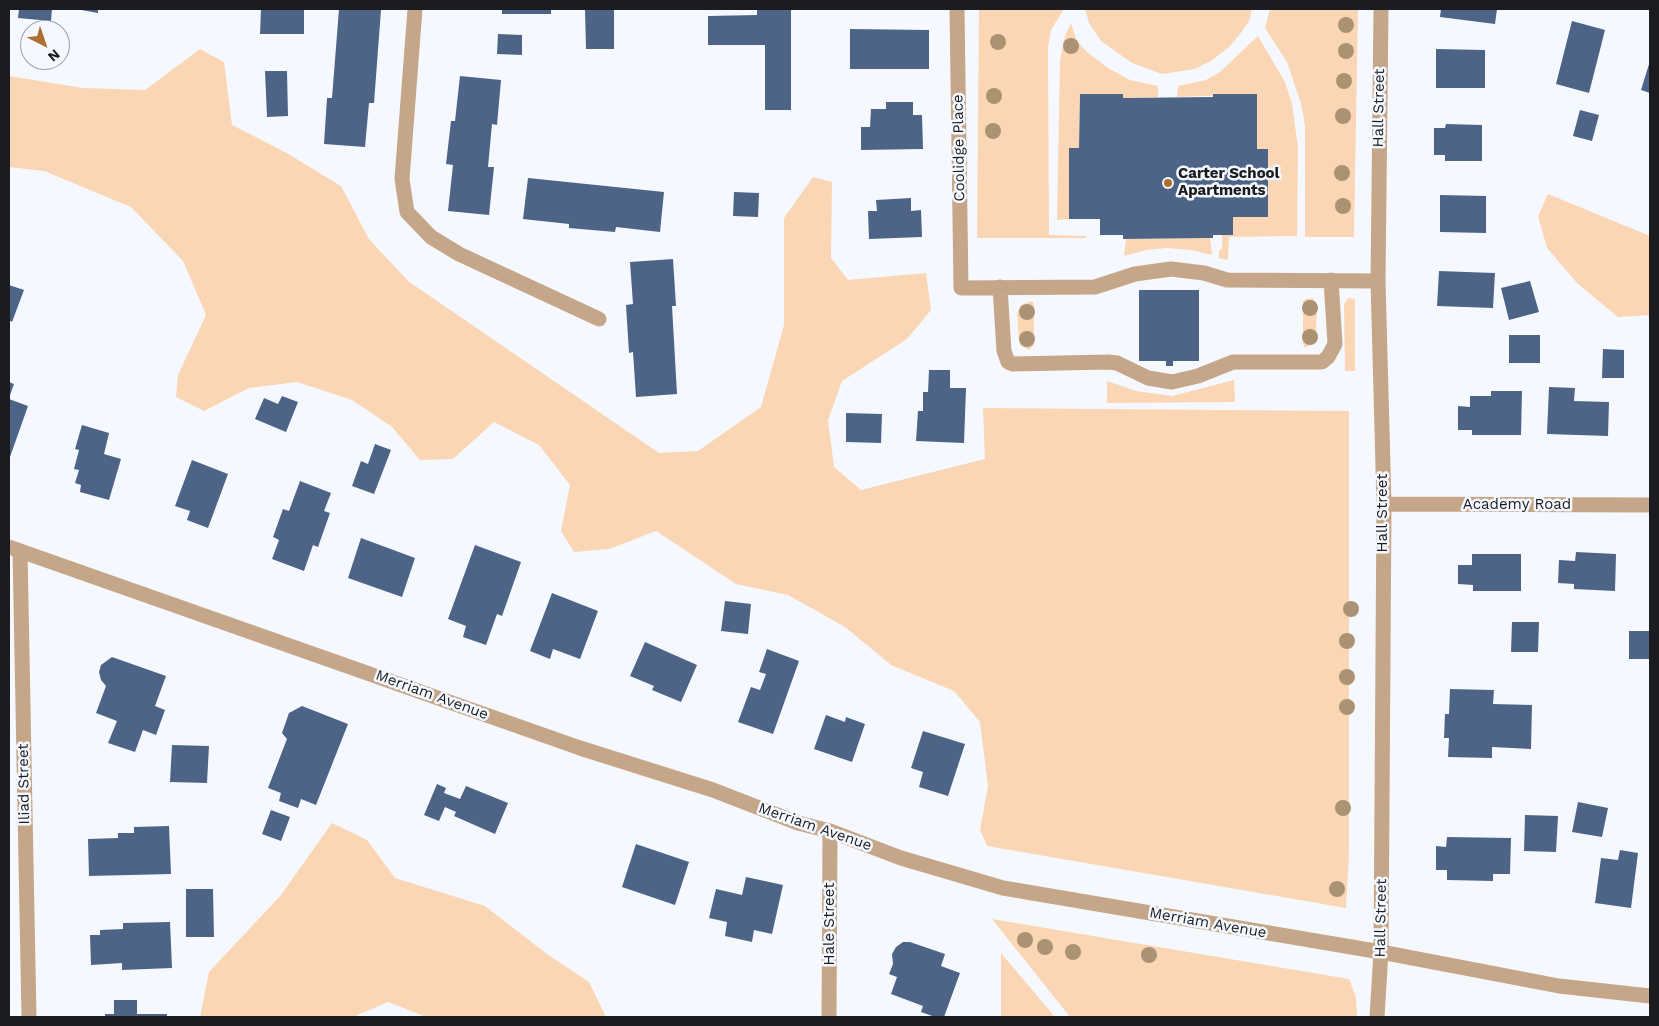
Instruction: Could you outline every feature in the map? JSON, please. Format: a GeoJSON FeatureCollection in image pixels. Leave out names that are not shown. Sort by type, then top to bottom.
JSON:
{"type":"FeatureCollection","features":[{"type":"Feature","properties":{"kind":"street"},"geometry":{"type":"LineString","coordinates":[[414,9],[402,179],[407,212],[431,237],[459,254],[599,319]]}},
{"type":"Feature","properties":{"kind":"street","name":"Coolidge Place"},"geometry":{"type":"LineString","coordinates":[[957,9],[961,288],[1000,287]]}},
{"type":"Feature","properties":{"kind":"street","name":"Hall Street"},"geometry":{"type":"LineString","coordinates":[[1377,1017],[1381,952],[1384,504],[1378,280],[1381,9]]}},
{"type":"Feature","properties":{"kind":"street"},"geometry":{"type":"LineString","coordinates":[[1331,280],[1335,344],[1328,357],[1322,362],[1233,362],[1198,376],[1172,382],[1148,378],[1117,363],[1013,364],[1008,362],[1004,352],[1000,287],[1095,287],[1135,274],[1171,269],[1204,273],[1227,280],[1331,280],[1378,280]]}},
{"type":"Feature","properties":{"kind":"street","name":"Academy Road"},"geometry":{"type":"LineString","coordinates":[[1384,504],[1650,505]]}},
{"type":"Feature","properties":{"kind":"street","name":"Merriam Avenue"},"geometry":{"type":"LineString","coordinates":[[14,549],[580,748],[713,790],[798,823],[830,831],[901,858],[1003,888],[1381,952],[1559,986],[1650,996]]}},
{"type":"Feature","properties":{"kind":"street","name":"Iliad Street"},"geometry":{"type":"LineString","coordinates":[[14,549],[30,1017]]}},
{"type":"Feature","properties":{"kind":"street","name":"Hale Street"},"geometry":{"type":"LineString","coordinates":[[829,1017],[830,831]]}},
{"type":"Feature","properties":{"kind":"shaded area"},"geometry":{"type":"Polygon","coordinates":[[[979,9],[1064,9],[1051,30],[1048,47],[1049,235],[1086,236],[1086,238],[977,238],[979,9]]]}},
{"type":"Feature","properties":{"kind":"shaded area"},"geometry":{"type":"Polygon","coordinates":[[[1085,9],[1252,9],[1249,21],[1241,33],[1228,48],[1211,61],[1195,69],[1162,74],[1132,63],[1101,41],[1089,23],[1085,9]]]}},
{"type":"Feature","properties":{"kind":"shaded area"},"geometry":{"type":"Polygon","coordinates":[[[1270,9],[1358,9],[1354,237],[1305,237],[1305,125],[1301,104],[1287,62],[1265,28],[1270,9]]]}},
{"type":"Feature","properties":{"kind":"shaded area"},"geometry":{"type":"Polygon","coordinates":[[[1071,23],[1077,41],[1087,52],[1108,68],[1130,80],[1158,86],[1158,97],[1123,98],[1122,94],[1080,94],[1079,148],[1069,148],[1069,219],[1057,220],[1060,60],[1065,36],[1071,23]]]}},
{"type":"Feature","properties":{"kind":"shaded area"},"geometry":{"type":"Polygon","coordinates":[[[1258,36],[1285,82],[1292,104],[1298,147],[1297,236],[1229,237],[1228,260],[1219,258],[1219,250],[1222,249],[1222,235],[1233,235],[1233,217],[1267,217],[1268,149],[1257,149],[1257,94],[1177,97],[1178,86],[1206,80],[1220,72],[1258,36]]]}},
{"type":"Feature","properties":{"kind":"shaded area"},"geometry":{"type":"Polygon","coordinates":[[[200,49],[224,62],[232,125],[285,152],[341,186],[369,239],[408,281],[659,453],[698,451],[761,407],[784,325],[784,218],[813,177],[832,182],[831,258],[848,280],[926,273],[931,310],[907,339],[842,381],[828,420],[834,467],[861,490],[985,459],[983,408],[1349,411],[1349,853],[1346,908],[987,846],[980,830],[988,786],[980,722],[954,691],[891,665],[845,627],[788,595],[736,584],[656,531],[609,549],[574,552],[561,531],[570,485],[539,445],[494,422],[453,459],[420,460],[392,427],[352,400],[297,382],[249,388],[204,411],[176,397],[178,375],[206,315],[183,261],[131,207],[44,171],[9,167],[9,76],[83,88],[145,90],[200,49]]]}},
{"type":"Feature","properties":{"kind":"shaded area"},"geometry":{"type":"Polygon","coordinates":[[[1548,194],[1650,236],[1650,315],[1618,317],[1577,283],[1547,248],[1538,216],[1548,194]]]}},
{"type":"Feature","properties":{"kind":"shaded area"},"geometry":{"type":"Polygon","coordinates":[[[1210,238],[1212,255],[1191,250],[1167,248],[1146,250],[1124,256],[1126,239],[1210,238]]]}},
{"type":"Feature","properties":{"kind":"shaded area"},"geometry":{"type":"Polygon","coordinates":[[[1313,298],[1317,306],[1316,337],[1314,343],[1305,348],[1303,344],[1303,302],[1306,299],[1313,298]]]}},
{"type":"Feature","properties":{"kind":"shaded area"},"geometry":{"type":"Polygon","coordinates":[[[1348,298],[1355,299],[1355,371],[1345,371],[1344,304],[1348,298]]]}},
{"type":"Feature","properties":{"kind":"shaded area"},"geometry":{"type":"Polygon","coordinates":[[[1032,301],[1034,304],[1034,345],[1029,350],[1021,346],[1017,313],[1021,305],[1032,301]]]}},
{"type":"Feature","properties":{"kind":"shaded area"},"geometry":{"type":"Polygon","coordinates":[[[1234,380],[1235,402],[1107,403],[1107,381],[1136,391],[1172,396],[1234,380]]]}},
{"type":"Feature","properties":{"kind":"shaded area"},"geometry":{"type":"Polygon","coordinates":[[[332,823],[367,840],[395,878],[485,906],[547,954],[589,982],[606,1017],[426,1017],[388,1002],[353,1017],[200,1017],[209,972],[281,895],[332,823]]]}},
{"type":"Feature","properties":{"kind":"shaded area"},"geometry":{"type":"Polygon","coordinates":[[[992,919],[1349,979],[1356,997],[1357,1017],[1070,1017],[992,919]]]}},
{"type":"Feature","properties":{"kind":"shaded area"},"geometry":{"type":"Polygon","coordinates":[[[1001,953],[1055,1017],[1001,1017],[1001,953]]]}},
{"type":"Feature","properties":{"kind":"building"},"geometry":{"type":"Polygon","coordinates":[[[19,9],[52,9],[51,20],[18,18],[19,9]]]}},
{"type":"Feature","properties":{"kind":"building"},"geometry":{"type":"Polygon","coordinates":[[[76,9],[98,9],[98,13],[76,9]]]}},
{"type":"Feature","properties":{"kind":"building"},"geometry":{"type":"Polygon","coordinates":[[[261,9],[304,9],[304,34],[260,34],[261,9]]]}},
{"type":"Feature","properties":{"kind":"building"},"geometry":{"type":"Polygon","coordinates":[[[339,9],[381,10],[374,103],[369,103],[365,147],[324,144],[327,98],[332,98],[339,9]]]}},
{"type":"Feature","properties":{"kind":"building"},"geometry":{"type":"Polygon","coordinates":[[[502,9],[551,9],[551,14],[502,14],[502,9]]]}},
{"type":"Feature","properties":{"kind":"building"},"geometry":{"type":"Polygon","coordinates":[[[585,9],[614,9],[614,49],[586,49],[585,9]]]}},
{"type":"Feature","properties":{"kind":"building"},"geometry":{"type":"Polygon","coordinates":[[[757,9],[791,9],[791,110],[765,110],[765,45],[708,45],[708,16],[757,15],[757,9]]]}},
{"type":"Feature","properties":{"kind":"building"},"geometry":{"type":"Polygon","coordinates":[[[1441,9],[1497,9],[1495,24],[1440,17],[1441,9]]]}},
{"type":"Feature","properties":{"kind":"building"},"geometry":{"type":"Polygon","coordinates":[[[1572,21],[1605,30],[1589,93],[1556,84],[1572,21]]]}},
{"type":"Feature","properties":{"kind":"building"},"geometry":{"type":"Polygon","coordinates":[[[850,29],[929,30],[929,69],[850,69],[850,29]]]}},
{"type":"Feature","properties":{"kind":"building"},"geometry":{"type":"Polygon","coordinates":[[[498,34],[522,35],[522,55],[497,54],[498,34]]]}},
{"type":"Feature","properties":{"kind":"building"},"geometry":{"type":"Polygon","coordinates":[[[1436,49],[1485,50],[1485,88],[1436,88],[1436,49]]]}},
{"type":"Feature","properties":{"kind":"building"},"geometry":{"type":"Polygon","coordinates":[[[1650,61],[1650,93],[1641,90],[1650,61]]]}},
{"type":"Feature","properties":{"kind":"building"},"geometry":{"type":"Polygon","coordinates":[[[265,71],[287,71],[288,116],[267,117],[265,71]]]}},
{"type":"Feature","properties":{"kind":"building"},"geometry":{"type":"Polygon","coordinates":[[[460,76],[501,80],[497,125],[492,124],[488,167],[494,167],[489,215],[448,211],[453,165],[446,164],[451,121],[455,121],[460,76]]]}},
{"type":"Feature","properties":{"kind":"building","name":"Carter School Apartments"},"geometry":{"type":"Polygon","coordinates":[[[1080,94],[1123,94],[1123,98],[1213,97],[1213,94],[1257,94],[1257,149],[1268,149],[1268,217],[1233,217],[1233,235],[1213,235],[1213,238],[1123,239],[1123,235],[1100,235],[1100,219],[1069,219],[1069,148],[1079,148],[1080,94]]]}},
{"type":"Feature","properties":{"kind":"building"},"geometry":{"type":"Polygon","coordinates":[[[886,102],[913,102],[913,115],[922,115],[923,149],[861,150],[861,127],[870,127],[871,109],[886,109],[886,102]]]}},
{"type":"Feature","properties":{"kind":"building"},"geometry":{"type":"Polygon","coordinates":[[[1580,110],[1599,115],[1592,141],[1573,136],[1580,110]]]}},
{"type":"Feature","properties":{"kind":"building"},"geometry":{"type":"Polygon","coordinates":[[[1446,124],[1482,125],[1482,161],[1445,161],[1445,155],[1434,155],[1434,128],[1445,128],[1446,124]]]}},
{"type":"Feature","properties":{"kind":"building"},"geometry":{"type":"Polygon","coordinates":[[[528,178],[664,192],[660,232],[616,227],[615,232],[569,228],[569,224],[523,219],[528,178]]]}},
{"type":"Feature","properties":{"kind":"building"},"geometry":{"type":"Polygon","coordinates":[[[734,192],[759,193],[758,217],[733,216],[734,192]]]}},
{"type":"Feature","properties":{"kind":"building"},"geometry":{"type":"Polygon","coordinates":[[[1440,195],[1486,196],[1486,233],[1440,232],[1440,195]]]}},
{"type":"Feature","properties":{"kind":"building"},"geometry":{"type":"Polygon","coordinates":[[[911,198],[911,211],[921,210],[922,237],[869,239],[868,211],[877,211],[876,200],[911,198]]]}},
{"type":"Feature","properties":{"kind":"building"},"geometry":{"type":"Polygon","coordinates":[[[673,259],[676,306],[672,306],[677,394],[636,397],[633,352],[629,353],[626,305],[633,304],[630,262],[673,259]]]}},
{"type":"Feature","properties":{"kind":"building"},"geometry":{"type":"Polygon","coordinates":[[[1439,271],[1495,273],[1493,308],[1437,306],[1439,271]]]}},
{"type":"Feature","properties":{"kind":"building"},"geometry":{"type":"Polygon","coordinates":[[[1530,281],[1539,312],[1509,320],[1501,288],[1530,281]]]}},
{"type":"Feature","properties":{"kind":"building"},"geometry":{"type":"Polygon","coordinates":[[[9,285],[24,290],[12,322],[9,320],[9,285]]]}},
{"type":"Feature","properties":{"kind":"building"},"geometry":{"type":"Polygon","coordinates":[[[1139,290],[1199,290],[1199,361],[1173,361],[1173,366],[1166,366],[1166,361],[1139,361],[1139,290]]]}},
{"type":"Feature","properties":{"kind":"building"},"geometry":{"type":"Polygon","coordinates":[[[1509,335],[1540,335],[1540,363],[1509,363],[1509,335]]]}},
{"type":"Feature","properties":{"kind":"building"},"geometry":{"type":"Polygon","coordinates":[[[1603,349],[1624,350],[1624,378],[1602,378],[1603,349]]]}},
{"type":"Feature","properties":{"kind":"building"},"geometry":{"type":"Polygon","coordinates":[[[929,370],[950,370],[950,388],[966,388],[964,443],[916,441],[918,411],[923,411],[923,392],[928,392],[929,370]]]}},
{"type":"Feature","properties":{"kind":"building"},"geometry":{"type":"Polygon","coordinates":[[[9,382],[14,384],[9,398],[9,382]]]}},
{"type":"Feature","properties":{"kind":"building"},"geometry":{"type":"Polygon","coordinates":[[[1549,387],[1575,388],[1574,401],[1609,402],[1608,436],[1547,434],[1549,387]]]}},
{"type":"Feature","properties":{"kind":"building"},"geometry":{"type":"Polygon","coordinates":[[[1491,391],[1522,391],[1521,435],[1472,435],[1472,430],[1458,430],[1458,406],[1470,407],[1470,396],[1491,396],[1491,391]]]}},
{"type":"Feature","properties":{"kind":"building"},"geometry":{"type":"Polygon","coordinates":[[[282,396],[298,402],[286,432],[255,419],[264,398],[278,404],[282,396]]]}},
{"type":"Feature","properties":{"kind":"building"},"geometry":{"type":"Polygon","coordinates":[[[9,399],[28,406],[10,457],[9,456],[9,399]]]}},
{"type":"Feature","properties":{"kind":"building"},"geometry":{"type":"Polygon","coordinates":[[[846,413],[882,414],[881,443],[846,442],[846,413]]]}},
{"type":"Feature","properties":{"kind":"building"},"geometry":{"type":"Polygon","coordinates":[[[82,425],[109,433],[104,454],[121,459],[109,500],[80,492],[81,485],[75,483],[79,470],[74,469],[79,450],[75,449],[82,425]]]}},
{"type":"Feature","properties":{"kind":"building"},"geometry":{"type":"Polygon","coordinates":[[[375,444],[391,450],[374,494],[352,486],[361,461],[368,464],[375,444]]]}},
{"type":"Feature","properties":{"kind":"building"},"geometry":{"type":"Polygon","coordinates":[[[192,460],[228,474],[208,528],[187,520],[190,511],[175,506],[192,460]]]}},
{"type":"Feature","properties":{"kind":"building"},"geometry":{"type":"Polygon","coordinates":[[[300,481],[331,493],[324,511],[330,513],[318,547],[313,545],[304,571],[272,559],[279,540],[273,537],[283,509],[289,511],[300,481]]]}},
{"type":"Feature","properties":{"kind":"building"},"geometry":{"type":"Polygon","coordinates":[[[361,538],[415,558],[402,597],[348,578],[361,538]]]}},
{"type":"Feature","properties":{"kind":"building"},"geometry":{"type":"Polygon","coordinates":[[[475,545],[521,562],[502,616],[497,614],[486,645],[463,637],[466,626],[448,619],[475,545]]]}},
{"type":"Feature","properties":{"kind":"building"},"geometry":{"type":"Polygon","coordinates":[[[1576,552],[1616,554],[1615,591],[1574,589],[1574,584],[1558,583],[1559,560],[1575,561],[1576,552]]]}},
{"type":"Feature","properties":{"kind":"building"},"geometry":{"type":"Polygon","coordinates":[[[1472,554],[1521,554],[1521,591],[1473,591],[1473,585],[1458,584],[1458,565],[1472,565],[1472,554]]]}},
{"type":"Feature","properties":{"kind":"building"},"geometry":{"type":"Polygon","coordinates":[[[552,593],[598,611],[580,659],[553,649],[550,659],[530,651],[552,593]]]}},
{"type":"Feature","properties":{"kind":"building"},"geometry":{"type":"Polygon","coordinates":[[[725,601],[751,604],[748,634],[721,631],[725,601]]]}},
{"type":"Feature","properties":{"kind":"building"},"geometry":{"type":"Polygon","coordinates":[[[1512,622],[1539,622],[1538,652],[1511,652],[1512,622]]]}},
{"type":"Feature","properties":{"kind":"building"},"geometry":{"type":"Polygon","coordinates":[[[1629,631],[1650,631],[1650,659],[1629,659],[1629,631]]]}},
{"type":"Feature","properties":{"kind":"building"},"geometry":{"type":"Polygon","coordinates":[[[645,642],[697,665],[681,702],[652,690],[654,686],[630,676],[645,642]]]}},
{"type":"Feature","properties":{"kind":"building"},"geometry":{"type":"Polygon","coordinates":[[[767,649],[799,661],[773,734],[738,722],[751,687],[760,690],[766,674],[759,672],[767,649]]]}},
{"type":"Feature","properties":{"kind":"building"},"geometry":{"type":"Polygon","coordinates":[[[112,657],[166,676],[155,706],[165,710],[156,735],[143,730],[135,752],[108,743],[117,721],[96,713],[106,686],[101,680],[99,672],[101,665],[112,657]]]}},
{"type":"Feature","properties":{"kind":"building"},"geometry":{"type":"Polygon","coordinates":[[[1450,689],[1494,690],[1493,704],[1532,705],[1531,749],[1492,747],[1492,758],[1448,757],[1449,738],[1444,738],[1445,714],[1449,714],[1450,689]]]}},
{"type":"Feature","properties":{"kind":"building"},"geometry":{"type":"Polygon","coordinates":[[[302,706],[348,724],[316,805],[301,799],[298,808],[279,801],[281,793],[268,788],[287,739],[282,733],[289,713],[302,706]]]}},
{"type":"Feature","properties":{"kind":"building"},"geometry":{"type":"Polygon","coordinates":[[[826,715],[845,722],[846,717],[865,724],[852,762],[814,749],[826,715]]]}},
{"type":"Feature","properties":{"kind":"building"},"geometry":{"type":"Polygon","coordinates":[[[923,731],[965,744],[948,796],[919,787],[923,772],[911,768],[923,731]]]}},
{"type":"Feature","properties":{"kind":"building"},"geometry":{"type":"Polygon","coordinates":[[[172,745],[209,746],[207,783],[170,782],[172,745]]]}},
{"type":"Feature","properties":{"kind":"building"},"geometry":{"type":"Polygon","coordinates":[[[437,784],[446,788],[444,793],[460,799],[466,786],[508,803],[495,834],[454,816],[456,812],[445,807],[439,821],[424,815],[437,784]]]}},
{"type":"Feature","properties":{"kind":"building"},"geometry":{"type":"Polygon","coordinates":[[[1578,802],[1608,808],[1602,837],[1572,832],[1578,802]]]}},
{"type":"Feature","properties":{"kind":"building"},"geometry":{"type":"Polygon","coordinates":[[[271,810],[290,817],[281,841],[262,834],[271,810]]]}},
{"type":"Feature","properties":{"kind":"building"},"geometry":{"type":"Polygon","coordinates":[[[1525,815],[1558,816],[1556,852],[1524,851],[1525,815]]]}},
{"type":"Feature","properties":{"kind":"building"},"geometry":{"type":"Polygon","coordinates":[[[169,826],[171,874],[89,876],[88,839],[118,838],[118,833],[134,833],[134,827],[169,826]]]}},
{"type":"Feature","properties":{"kind":"building"},"geometry":{"type":"Polygon","coordinates":[[[1447,837],[1511,838],[1510,874],[1493,874],[1493,881],[1447,880],[1447,870],[1436,870],[1436,846],[1446,847],[1447,837]]]}},
{"type":"Feature","properties":{"kind":"building"},"geometry":{"type":"Polygon","coordinates":[[[636,844],[689,862],[675,905],[622,887],[636,844]]]}},
{"type":"Feature","properties":{"kind":"building"},"geometry":{"type":"Polygon","coordinates":[[[1620,850],[1638,853],[1631,908],[1595,903],[1601,858],[1618,860],[1620,850]]]}},
{"type":"Feature","properties":{"kind":"building"},"geometry":{"type":"Polygon","coordinates":[[[746,877],[783,885],[772,934],[754,930],[752,942],[725,936],[727,922],[709,918],[716,889],[742,895],[746,877]]]}},
{"type":"Feature","properties":{"kind":"building"},"geometry":{"type":"Polygon","coordinates":[[[186,889],[213,889],[214,937],[186,937],[186,889]]]}},
{"type":"Feature","properties":{"kind":"building"},"geometry":{"type":"Polygon","coordinates":[[[170,922],[172,968],[122,970],[122,963],[91,965],[90,935],[100,935],[100,930],[123,929],[123,923],[170,922]]]}},
{"type":"Feature","properties":{"kind":"building"},"geometry":{"type":"Polygon","coordinates":[[[903,942],[910,942],[945,954],[941,966],[960,973],[944,1017],[935,1017],[921,1012],[923,1006],[891,994],[897,977],[889,974],[893,964],[892,954],[896,947],[903,942]]]}},
{"type":"Feature","properties":{"kind":"building"},"geometry":{"type":"Polygon","coordinates":[[[114,1000],[137,1000],[137,1014],[167,1014],[167,1017],[105,1017],[105,1014],[114,1014],[114,1000]]]}},
{"type":"Feature","properties":{"kind":"place","name":"Carter School Apartments"},"geometry":{"type":"Point","coordinates":[1168,183]}}]}
